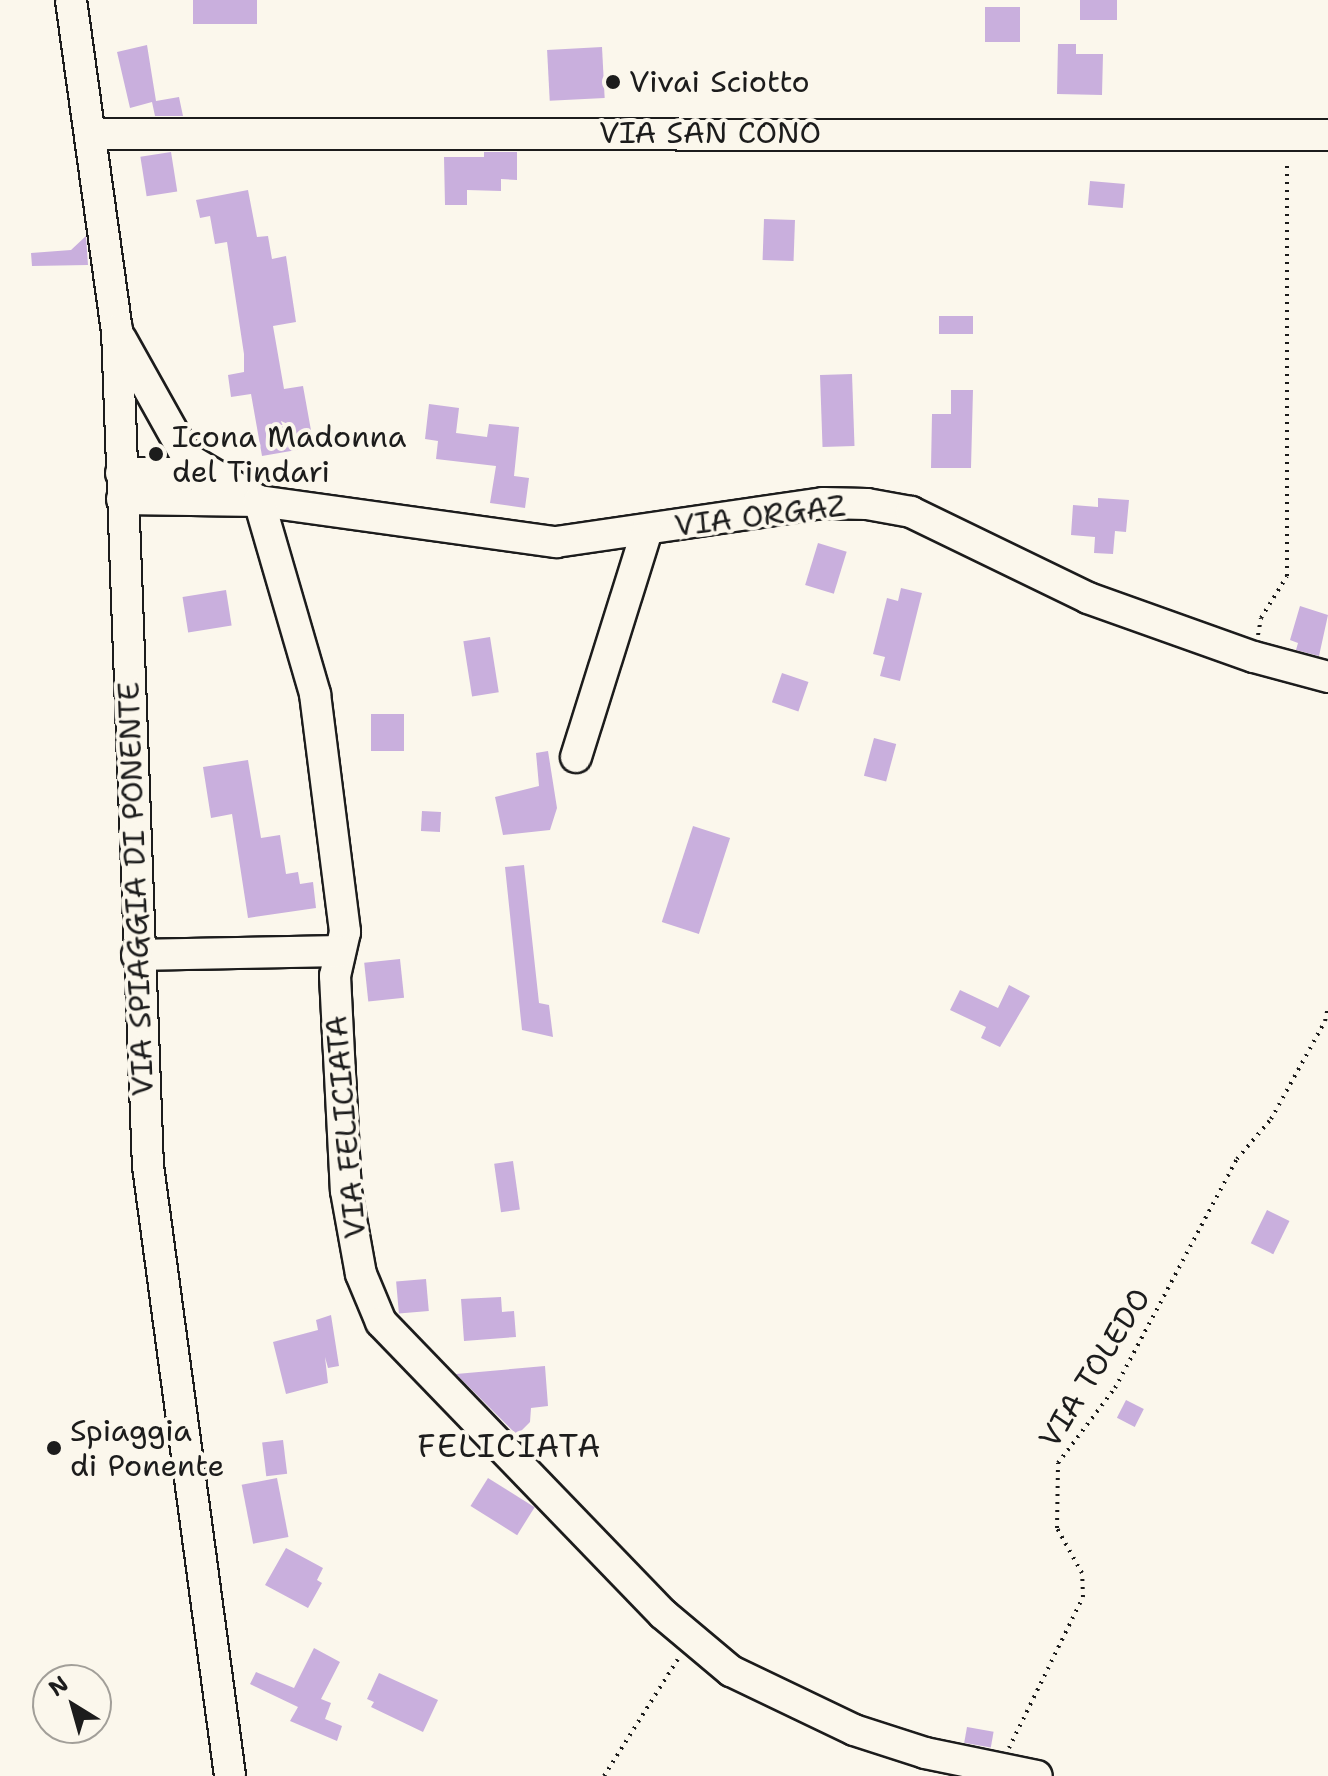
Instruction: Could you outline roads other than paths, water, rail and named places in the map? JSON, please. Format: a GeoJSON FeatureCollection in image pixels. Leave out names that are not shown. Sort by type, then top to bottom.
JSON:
{"type":"FeatureCollection","features":[{"type":"Feature","properties":{"kind":"street","name":"VIA SPIAGGIA DI PONENTE"},"geometry":{"type":"LineString","coordinates":[[71,0],[93,134],[117,330],[137,955],[148,1166],[230,1776]]}},
{"type":"Feature","properties":{"kind":"street","name":"VIA SAN CONO"},"geometry":{"type":"LineString","coordinates":[[93,134],[1328,135]]}},
{"type":"Feature","properties":{"kind":"street"},"geometry":{"type":"LineString","coordinates":[[117,330],[175,442],[206,473],[259,501]]}},
{"type":"Feature","properties":{"kind":"street"},"geometry":{"type":"LineString","coordinates":[[121,486],[206,473]]}},
{"type":"Feature","properties":{"kind":"street"},"geometry":{"type":"LineString","coordinates":[[121,486],[259,501]]}},
{"type":"Feature","properties":{"kind":"street","name":"VIA ORGAZ"},"geometry":{"type":"LineString","coordinates":[[259,501],[556,542],[823,503],[911,512],[1088,598],[1254,657],[1328,677]]}},
{"type":"Feature","properties":{"kind":"street","name":"VIA FELICIATA"},"geometry":{"type":"LineString","coordinates":[[259,501],[315,694],[345,932],[339,951],[336,1023],[346,1191],[361,1274],[381,1322],[416,1364],[504,1446],[693,1643],[731,1671],[854,1730],[998,1770],[1037,1776]]}},
{"type":"Feature","properties":{"kind":"street"},"geometry":{"type":"LineString","coordinates":[[576,757],[647,531]]}},
{"type":"Feature","properties":{"kind":"street"},"geometry":{"type":"LineString","coordinates":[[137,955],[339,951]]}},
{"type":"Feature","properties":{"kind":"place","name":"Vivai Sciotto"},"geometry":{"type":"Point","coordinates":[613,82]}},
{"type":"Feature","properties":{"kind":"place","name":"Icona Madonna del Tindari"},"geometry":{"type":"Point","coordinates":[156,454]}},
{"type":"Feature","properties":{"kind":"place","name":"Spiaggia di Ponente"},"geometry":{"type":"Point","coordinates":[54,1448]}},
{"type":"Feature","properties":{"kind":"district","name":"FELICIATA"},"geometry":{"type":"Point","coordinates":[510,1446]}}]}
